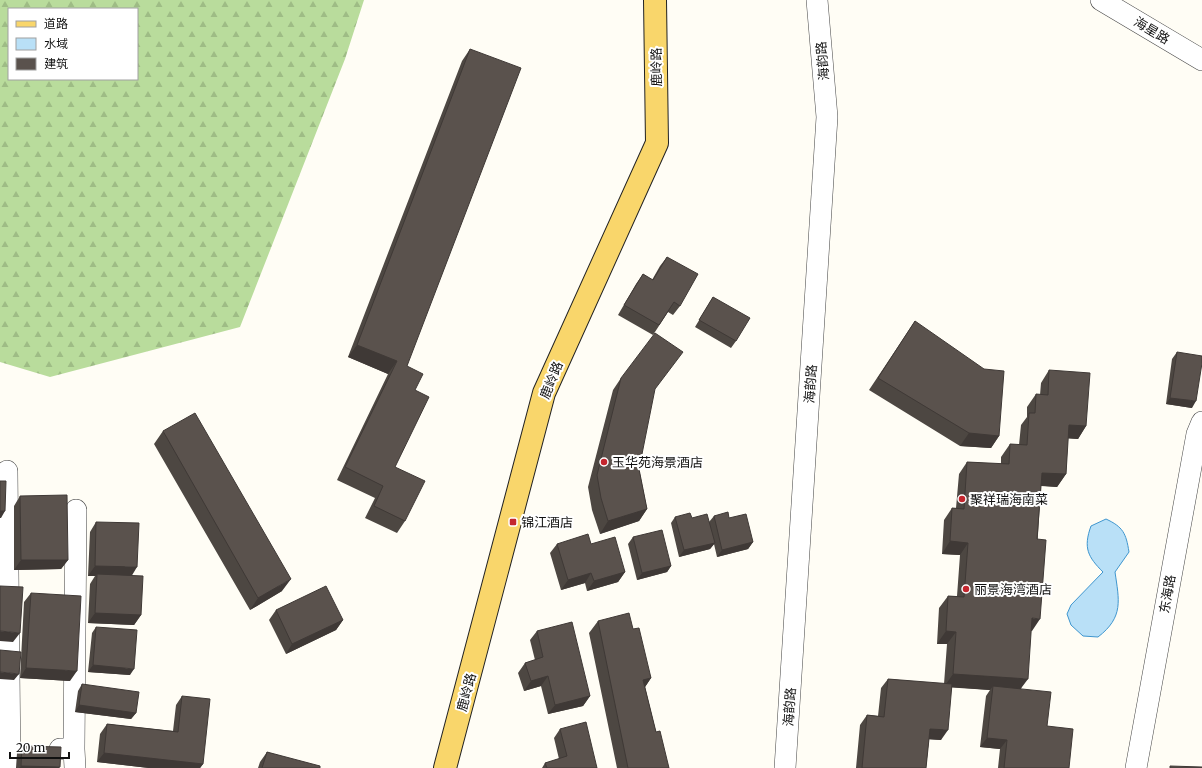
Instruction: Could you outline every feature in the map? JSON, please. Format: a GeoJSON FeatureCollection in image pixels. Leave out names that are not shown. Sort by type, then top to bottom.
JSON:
{"type":"FeatureCollection","features":[{"type":"Feature","properties":{"kind":"main road","name":"鹿岭路"},"geometry":{"type":"LineString","coordinates":[[445,768],[544,393],[657,143],[655,0]]}},
{"type":"Feature","properties":{"kind":"street","name":"海韵路"},"geometry":{"type":"LineString","coordinates":[[785,768],[828,117],[817,0]]}},
{"type":"Feature","properties":{"kind":"street","name":"海星路"},"geometry":{"type":"LineString","coordinates":[[1101,0],[1202,60]]}},
{"type":"Feature","properties":{"kind":"street","name":"东海路"},"geometry":{"type":"LineString","coordinates":[[1136,768],[1196,434],[1202,422]]}},
{"type":"Feature","properties":{"kind":"street"},"geometry":{"type":"LineString","coordinates":[[6,471],[7,756],[35,749],[75,758],[76,510]]}},
{"type":"Feature","properties":{"kind":"green space"},"geometry":{"type":"Polygon","coordinates":[[[0,0],[364,0],[345,59],[240,327],[50,377],[0,362],[0,0]]]}},
{"type":"Feature","properties":{"kind":"water"},"geometry":{"type":"Polygon","coordinates":[[[1106,519],[1123,531],[1127,540],[1129,552],[1115,572],[1118,591],[1118,608],[1112,622],[1098,637],[1083,636],[1071,625],[1067,614],[1071,605],[1103,572],[1088,552],[1087,540],[1091,526],[1106,519]]]}},
{"type":"Feature","properties":{"kind":"building"},"geometry":{"type":"Polygon","coordinates":[[[470,49],[521,68],[407,366],[423,374],[415,390],[429,397],[395,467],[425,481],[405,521],[374,506],[383,486],[345,467],[397,361],[357,345],[470,49]]]}},
{"type":"Feature","properties":{"kind":"building"},"geometry":{"type":"Polygon","coordinates":[[[667,257],[698,274],[680,306],[674,302],[659,325],[624,305],[643,274],[653,280],[667,257]]]}},
{"type":"Feature","properties":{"kind":"building"},"geometry":{"type":"Polygon","coordinates":[[[713,297],[750,318],[736,341],[699,320],[713,297]]]}},
{"type":"Feature","properties":{"kind":"building"},"geometry":{"type":"Polygon","coordinates":[[[915,321],[984,369],[1004,371],[999,436],[969,433],[878,378],[915,321]]]}},
{"type":"Feature","properties":{"kind":"building"},"geometry":{"type":"Polygon","coordinates":[[[655,333],[683,352],[655,389],[639,469],[647,509],[608,521],[601,498],[597,475],[621,378],[655,333]]]}},
{"type":"Feature","properties":{"kind":"building"},"geometry":{"type":"Polygon","coordinates":[[[1177,352],[1202,356],[1196,401],[1170,398],[1177,352]]]}},
{"type":"Feature","properties":{"kind":"building"},"geometry":{"type":"Polygon","coordinates":[[[1049,370],[1090,373],[1086,426],[1069,425],[1066,474],[1042,473],[1037,539],[1046,540],[1040,619],[1032,618],[1028,679],[953,674],[956,632],[946,631],[948,596],[964,597],[968,543],[950,541],[952,508],[964,509],[967,462],[1009,464],[1010,444],[1027,445],[1029,413],[1035,413],[1036,394],[1048,395],[1049,370]]]}},
{"type":"Feature","properties":{"kind":"building"},"geometry":{"type":"Polygon","coordinates":[[[195,413],[291,579],[258,598],[163,431],[195,413]]]}},
{"type":"Feature","properties":{"kind":"building"},"geometry":{"type":"Polygon","coordinates":[[[0,481],[6,481],[5,511],[0,511],[0,481]]]}},
{"type":"Feature","properties":{"kind":"building"},"geometry":{"type":"Polygon","coordinates":[[[67,495],[68,560],[21,560],[20,496],[67,495]]]}},
{"type":"Feature","properties":{"kind":"building"},"geometry":{"type":"Polygon","coordinates":[[[728,512],[729,518],[746,514],[753,542],[722,550],[714,516],[728,512]]]}},
{"type":"Feature","properties":{"kind":"building"},"geometry":{"type":"Polygon","coordinates":[[[690,513],[692,518],[707,514],[715,543],[684,550],[675,517],[690,513]]]}},
{"type":"Feature","properties":{"kind":"building"},"geometry":{"type":"Polygon","coordinates":[[[96,522],[139,523],[137,567],[95,566],[96,522]]]}},
{"type":"Feature","properties":{"kind":"building"},"geometry":{"type":"Polygon","coordinates":[[[662,530],[671,566],[642,573],[633,537],[662,530]]]}},
{"type":"Feature","properties":{"kind":"building"},"geometry":{"type":"Polygon","coordinates":[[[588,534],[591,544],[615,537],[625,572],[594,581],[591,573],[568,580],[557,544],[588,534]]]}},
{"type":"Feature","properties":{"kind":"building"},"geometry":{"type":"Polygon","coordinates":[[[97,574],[143,576],[141,615],[95,613],[97,574]]]}},
{"type":"Feature","properties":{"kind":"building"},"geometry":{"type":"Polygon","coordinates":[[[0,586],[23,587],[20,633],[0,631],[0,586]]]}},
{"type":"Feature","properties":{"kind":"building"},"geometry":{"type":"Polygon","coordinates":[[[326,586],[343,620],[292,644],[276,610],[326,586]]]}},
{"type":"Feature","properties":{"kind":"building"},"geometry":{"type":"Polygon","coordinates":[[[31,593],[81,596],[77,671],[26,668],[31,593]]]}},
{"type":"Feature","properties":{"kind":"building"},"geometry":{"type":"Polygon","coordinates":[[[629,613],[633,629],[639,628],[651,678],[643,680],[656,732],[660,731],[669,768],[628,768],[598,621],[629,613]]]}},
{"type":"Feature","properties":{"kind":"building"},"geometry":{"type":"Polygon","coordinates":[[[572,622],[590,696],[555,705],[548,676],[531,681],[525,663],[543,657],[537,631],[572,622]]]}},
{"type":"Feature","properties":{"kind":"building"},"geometry":{"type":"Polygon","coordinates":[[[96,627],[137,630],[134,669],[93,665],[96,627]]]}},
{"type":"Feature","properties":{"kind":"building"},"geometry":{"type":"Polygon","coordinates":[[[0,650],[21,652],[19,674],[0,672],[0,650]]]}},
{"type":"Feature","properties":{"kind":"building"},"geometry":{"type":"Polygon","coordinates":[[[888,679],[952,684],[948,730],[930,729],[926,768],[862,768],[867,715],[884,717],[888,679]]]}},
{"type":"Feature","properties":{"kind":"building"},"geometry":{"type":"Polygon","coordinates":[[[82,684],[139,692],[136,713],[79,705],[82,684]]]}},
{"type":"Feature","properties":{"kind":"building"},"geometry":{"type":"Polygon","coordinates":[[[993,686],[1051,692],[1047,726],[1073,729],[1069,768],[1004,768],[1007,740],[987,738],[993,686]]]}},
{"type":"Feature","properties":{"kind":"building"},"geometry":{"type":"Polygon","coordinates":[[[182,696],[210,699],[203,764],[104,753],[107,724],[178,732],[182,696]]]}},
{"type":"Feature","properties":{"kind":"building"},"geometry":{"type":"Polygon","coordinates":[[[586,722],[597,768],[547,768],[545,763],[567,756],[560,729],[586,722]]]}},
{"type":"Feature","properties":{"kind":"building"},"geometry":{"type":"Polygon","coordinates":[[[22,746],[61,747],[60,767],[21,766],[22,746]]]}},
{"type":"Feature","properties":{"kind":"building"},"geometry":{"type":"Polygon","coordinates":[[[267,752],[320,766],[320,768],[262,768],[267,752]]]}},
{"type":"Feature","properties":{"kind":"building"},"geometry":{"type":"Polygon","coordinates":[[[1170,766],[1202,767],[1202,768],[1170,768],[1170,766]]]}},
{"type":"Feature","properties":{"kind":"place","name":"玉华苑海景酒店"},"geometry":{"type":"Point","coordinates":[604,462]}},
{"type":"Feature","properties":{"kind":"place","name":"聚祥瑞海南菜"},"geometry":{"type":"Point","coordinates":[962,499]}},
{"type":"Feature","properties":{"kind":"place","name":"锦江酒店"},"geometry":{"type":"Point","coordinates":[513,522]}},
{"type":"Feature","properties":{"kind":"place","name":"丽景海湾酒店"},"geometry":{"type":"Point","coordinates":[966,589]}}]}
